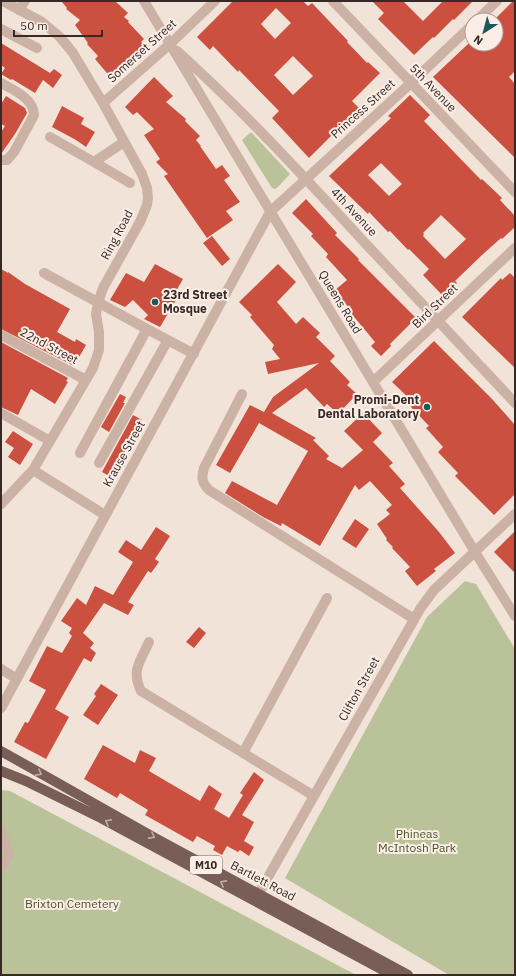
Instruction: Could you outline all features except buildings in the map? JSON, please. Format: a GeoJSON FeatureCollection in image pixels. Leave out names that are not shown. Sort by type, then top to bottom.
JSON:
{"type":"FeatureCollection","features":[{"type":"Feature","properties":{"kind":"main road","name":"Bartlett Road"},"geometry":{"type":"LineString","coordinates":[[1,751],[392,975]]}},
{"type":"Feature","properties":{"kind":"main road","name":"Bartlett Road"},"geometry":{"type":"LineString","coordinates":[[1,770],[101,818],[408,975]]}},
{"type":"Feature","properties":{"kind":"street","name":"Ring Road"},"geometry":{"type":"LineString","coordinates":[[1,503],[33,470],[93,368],[99,350],[99,332],[96,314],[98,303],[103,288],[140,222],[147,205],[148,198],[147,188],[142,174],[103,103],[73,53],[60,37],[22,5],[3,1]]}},
{"type":"Feature","properties":{"kind":"street","name":"Queens Road"},"geometry":{"type":"LineString","coordinates":[[144,1],[475,552],[512,608],[515,616]]}},
{"type":"Feature","properties":{"kind":"street","name":"Somerset Street"},"geometry":{"type":"LineString","coordinates":[[103,103],[170,44],[215,1]]}},
{"type":"Feature","properties":{"kind":"street","name":"5th Avenue"},"geometry":{"type":"LineString","coordinates":[[333,1],[515,192]]}},
{"type":"Feature","properties":{"kind":"street"},"geometry":{"type":"LineString","coordinates":[[486,12],[497,1]]}},
{"type":"Feature","properties":{"kind":"street"},"geometry":{"type":"LineString","coordinates":[[1,29],[37,48]]}},
{"type":"Feature","properties":{"kind":"street","name":"Princess Street"},"geometry":{"type":"LineString","coordinates":[[270,212],[464,33]]}},
{"type":"Feature","properties":{"kind":"street","name":"4th Avenue"},"geometry":{"type":"LineString","coordinates":[[170,44],[218,88],[306,179],[437,322],[515,403]]}},
{"type":"Feature","properties":{"kind":"street"},"geometry":{"type":"LineString","coordinates":[[1,83],[28,101],[34,109],[34,115],[10,158],[7,160],[1,160]]}},
{"type":"Feature","properties":{"kind":"street"},"geometry":{"type":"LineString","coordinates":[[50,137],[130,183]]}},
{"type":"Feature","properties":{"kind":"street"},"geometry":{"type":"LineString","coordinates":[[94,162],[124,142]]}},
{"type":"Feature","properties":{"kind":"street","name":"Krause Street"},"geometry":{"type":"LineString","coordinates":[[1,708],[270,212]]}},
{"type":"Feature","properties":{"kind":"street","name":"Bird Street"},"geometry":{"type":"LineString","coordinates":[[373,382],[515,248]]}},
{"type":"Feature","properties":{"kind":"street"},"geometry":{"type":"LineString","coordinates":[[44,273],[194,354]]}},
{"type":"Feature","properties":{"kind":"street"},"geometry":{"type":"LineString","coordinates":[[80,453],[147,329]]}},
{"type":"Feature","properties":{"kind":"street","name":"22nd Street"},"geometry":{"type":"LineString","coordinates":[[1,335],[86,380]]}},
{"type":"Feature","properties":{"kind":"street"},"geometry":{"type":"LineString","coordinates":[[99,463],[168,340]]}},
{"type":"Feature","properties":{"kind":"street"},"geometry":{"type":"LineString","coordinates":[[242,394],[204,468],[202,480],[205,485],[209,490],[414,619]]}},
{"type":"Feature","properties":{"kind":"street"},"geometry":{"type":"LineString","coordinates":[[1,413],[50,441]]}},
{"type":"Feature","properties":{"kind":"street"},"geometry":{"type":"LineString","coordinates":[[33,470],[105,515]]}},
{"type":"Feature","properties":{"kind":"street","name":"Clifton Street"},"geometry":{"type":"LineString","coordinates":[[257,897],[420,608],[434,590],[515,514]]}},
{"type":"Feature","properties":{"kind":"street"},"geometry":{"type":"LineString","coordinates":[[243,753],[327,598]]}},
{"type":"Feature","properties":{"kind":"street"},"geometry":{"type":"LineString","coordinates":[[149,642],[136,669],[136,681],[141,691],[314,796]]}},
{"type":"Feature","properties":{"kind":"street"},"geometry":{"type":"LineString","coordinates":[[1,669],[17,679]]}},
{"type":"Feature","properties":{"kind":"street"},"geometry":{"type":"LineString","coordinates":[[1,829],[9,855],[1,868]]}},
{"type":"Feature","properties":{"kind":"green space"},"geometry":{"type":"Polygon","coordinates":[[[251,132],[290,174],[276,189],[272,188],[242,140],[251,132]]]}},
{"type":"Feature","properties":{"kind":"green space","name":"Phineas McIntosh Park"},"geometry":{"type":"Polygon","coordinates":[[[465,581],[476,584],[515,649],[515,975],[449,975],[285,878],[427,617],[465,581]]]}},
{"type":"Feature","properties":{"kind":"green space","name":"Brixton Cemetery"},"geometry":{"type":"Polygon","coordinates":[[[1,790],[10,791],[356,975],[1,975],[1,790]]]}},
{"type":"Feature","properties":{"kind":"place","name":"23rd Street Mosque"},"geometry":{"type":"Point","coordinates":[155,302]}},
{"type":"Feature","properties":{"kind":"place","name":"Promi-Dent Dental Laboratory"},"geometry":{"type":"Point","coordinates":[427,407]}}]}
